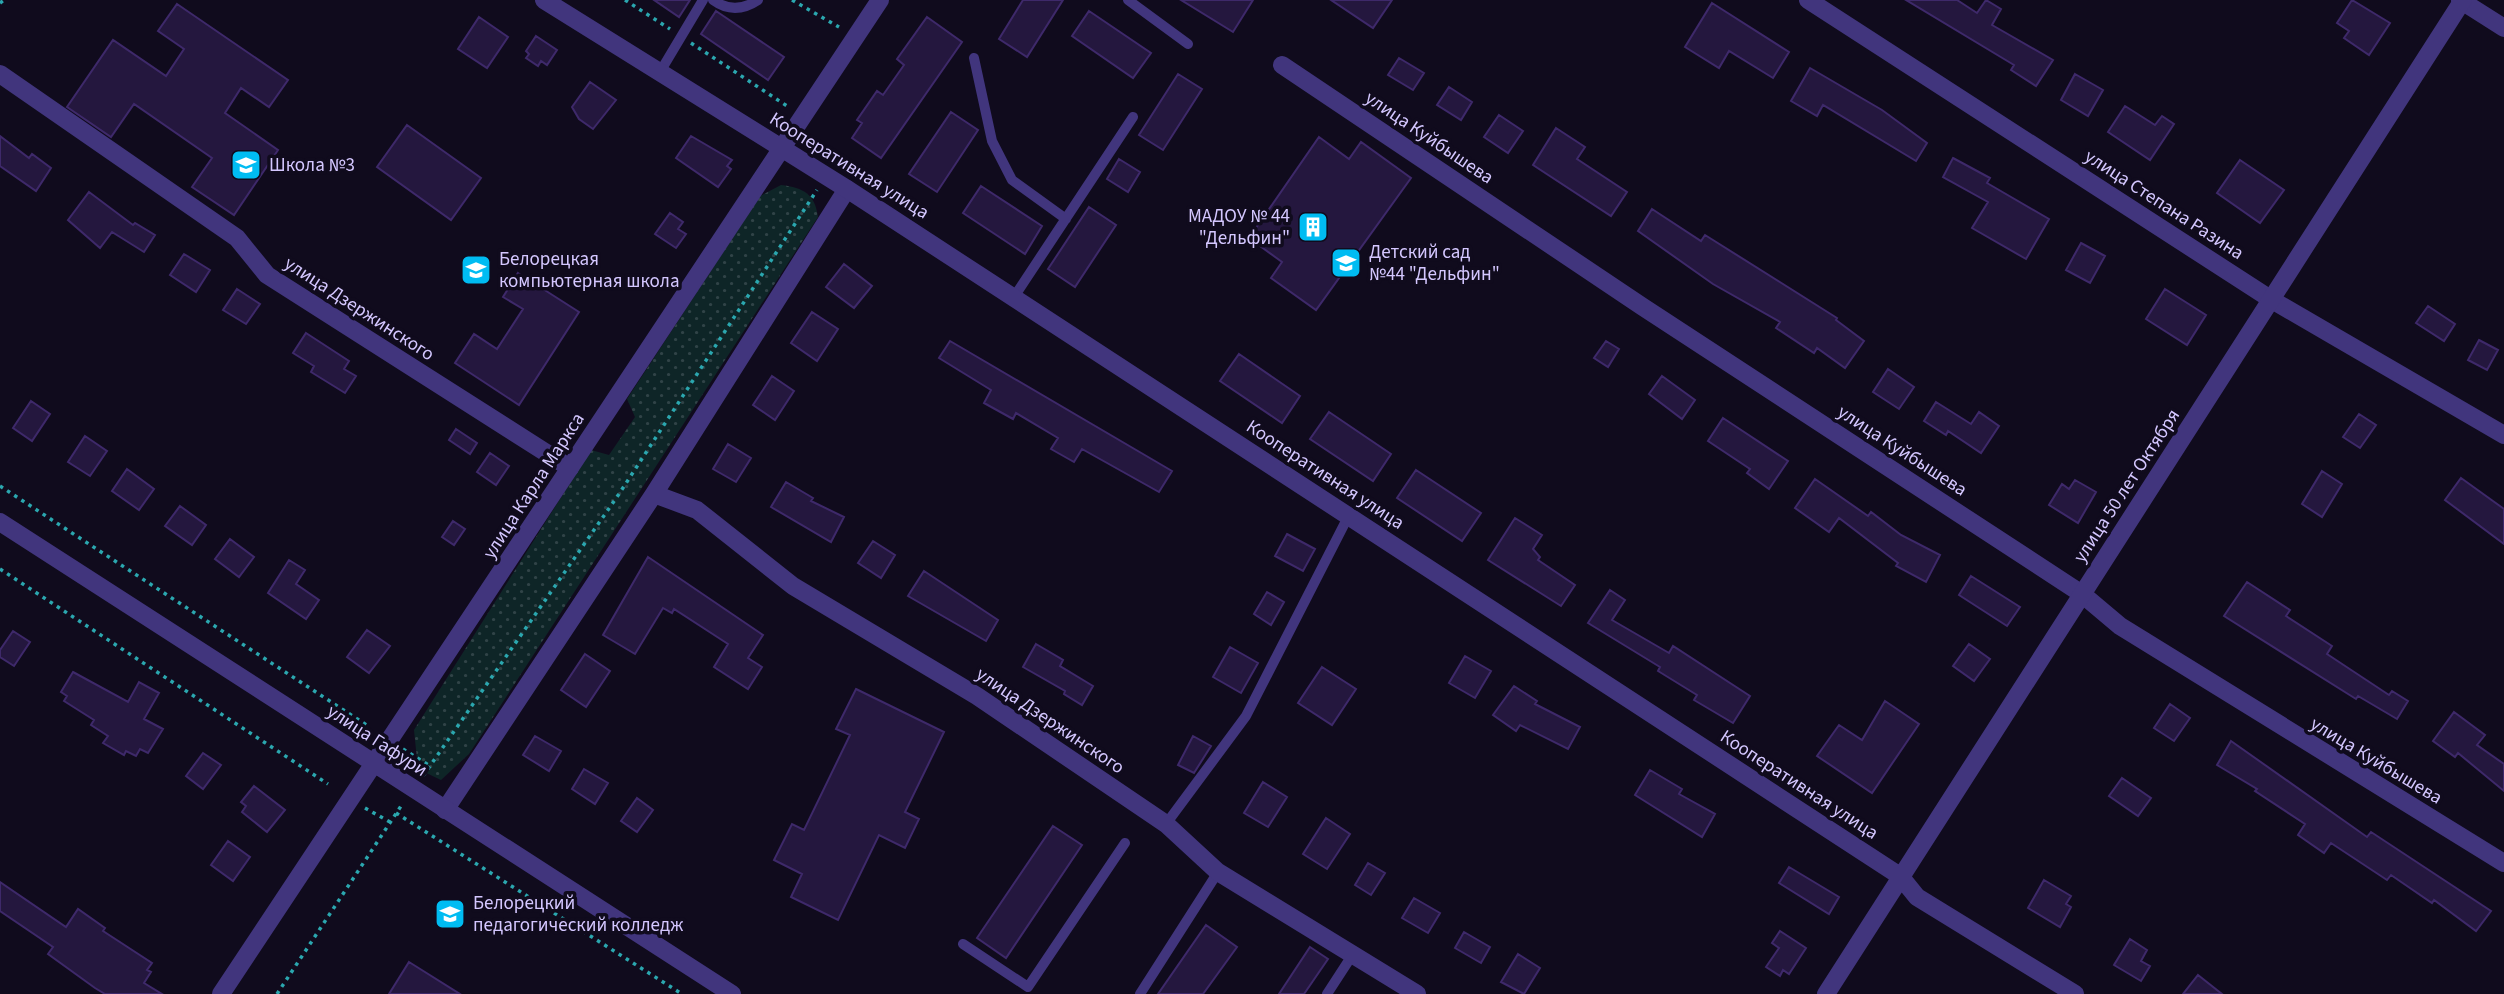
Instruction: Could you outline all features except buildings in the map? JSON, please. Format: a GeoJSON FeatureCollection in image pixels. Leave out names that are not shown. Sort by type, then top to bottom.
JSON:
{"type":"FeatureCollection","features":[{"type":"Feature","properties":{"kind":"street","name":"Кооперативная улица"},"geometry":{"type":"LineString","coordinates":[[544,0],[567,6],[660,72],[847,189],[1900,876],[1917,897],[2075,994]]}},
{"type":"Feature","properties":{"kind":"street","name":"улица Карла Маркса"},"geometry":{"type":"LineString","coordinates":[[221,994],[880,0]]}},
{"type":"Feature","properties":{"kind":"street","name":"улица Степана Разина"},"geometry":{"type":"LineString","coordinates":[[1808,0],[2272,300],[2504,435]]}},
{"type":"Feature","properties":{"kind":"street","name":"улица 50 лет Октября"},"geometry":{"type":"LineString","coordinates":[[1826,994],[2462,0]]}},
{"type":"Feature","properties":{"kind":"street"},"geometry":{"type":"LineString","coordinates":[[2462,0],[2504,29]]}},
{"type":"Feature","properties":{"kind":"street","name":"улица Куйбышева"},"geometry":{"type":"LineString","coordinates":[[1282,65],[1643,307],[2082,594],[2120,626],[2504,863]]}},
{"type":"Feature","properties":{"kind":"street","name":"улица Дзержинского"},"geometry":{"type":"LineString","coordinates":[[0,74],[237,238],[267,275],[570,468]]}},
{"type":"Feature","properties":{"kind":"street"},"geometry":{"type":"LineString","coordinates":[[445,810],[654,494],[847,189]]}},
{"type":"Feature","properties":{"kind":"street","name":"улица Дзержинского"},"geometry":{"type":"LineString","coordinates":[[654,494],[697,510],[793,586],[977,696],[1167,824],[1218,872],[1417,994]]}},
{"type":"Feature","properties":{"kind":"street","name":"улица Гафури"},"geometry":{"type":"LineString","coordinates":[[0,522],[732,994]]}},
{"type":"Feature","properties":{"kind":"lane"},"geometry":{"type":"LineString","coordinates":[[660,72],[703,0]]}},
{"type":"Feature","properties":{"kind":"lane"},"geometry":{"type":"LineString","coordinates":[[713,0],[722,6],[739,8],[758,0]]}},
{"type":"Feature","properties":{"kind":"lane"},"geometry":{"type":"LineString","coordinates":[[1128,0],[1188,44]]}},
{"type":"Feature","properties":{"kind":"lane"},"geometry":{"type":"LineString","coordinates":[[974,58],[992,141],[1012,180],[1066,219]]}},
{"type":"Feature","properties":{"kind":"lane"},"geometry":{"type":"LineString","coordinates":[[1013,297],[1133,117]]}},
{"type":"Feature","properties":{"kind":"lane"},"geometry":{"type":"LineString","coordinates":[[1167,824],[1246,716],[1349,515]]}},
{"type":"Feature","properties":{"kind":"lane"},"geometry":{"type":"LineString","coordinates":[[964,944],[1028,988],[1125,843]]}},
{"type":"Feature","properties":{"kind":"lane"},"geometry":{"type":"LineString","coordinates":[[1140,994],[1218,872]]}},
{"type":"Feature","properties":{"kind":"lane"},"geometry":{"type":"LineString","coordinates":[[1327,994],[1353,954]]}},
{"type":"Feature","properties":{"kind":"path"},"geometry":{"type":"LineString","coordinates":[[625,0],[787,106]]}},
{"type":"Feature","properties":{"kind":"path"},"geometry":{"type":"LineString","coordinates":[[792,0],[839,27]]}},
{"type":"Feature","properties":{"kind":"path"},"geometry":{"type":"LineString","coordinates":[[421,778],[620,494],[820,187]]}},
{"type":"Feature","properties":{"kind":"path"},"geometry":{"type":"LineString","coordinates":[[0,486],[368,726]]}},
{"type":"Feature","properties":{"kind":"path"},"geometry":{"type":"LineString","coordinates":[[0,569],[328,784]]}},
{"type":"Feature","properties":{"kind":"path"},"geometry":{"type":"LineString","coordinates":[[403,749],[430,766]]}},
{"type":"Feature","properties":{"kind":"path"},"geometry":{"type":"LineString","coordinates":[[278,994],[405,800]]}},
{"type":"Feature","properties":{"kind":"path"},"geometry":{"type":"LineString","coordinates":[[365,808],[390,822]]}},
{"type":"Feature","properties":{"kind":"path"},"geometry":{"type":"LineString","coordinates":[[396,813],[682,994]]}},
{"type":"Feature","properties":{"kind":"green space"},"geometry":{"type":"Polygon","coordinates":[[[781,185],[802,190],[807,194],[814,203],[818,217],[469,754],[441,780],[418,769],[414,730],[591,450],[609,455],[635,417],[627,399],[760,196],[781,185]]]}},
{"type":"Feature","properties":{"kind":"place","name":"Школа №3"},"geometry":{"type":"Point","coordinates":[246,165]}},
{"type":"Feature","properties":{"kind":"place","name":"МАДОУ № 44 \"Дельфин\""},"geometry":{"type":"Point","coordinates":[1313,227]}},
{"type":"Feature","properties":{"kind":"place","name":"Детский сад №44 \"Дельфин\""},"geometry":{"type":"Point","coordinates":[1346,263]}},
{"type":"Feature","properties":{"kind":"place","name":"Белорецкая компьютерная школа"},"geometry":{"type":"Point","coordinates":[476,270]}},
{"type":"Feature","properties":{"kind":"place","name":"Белорецкий педагогический колледж"},"geometry":{"type":"Point","coordinates":[450,914]}}]}
